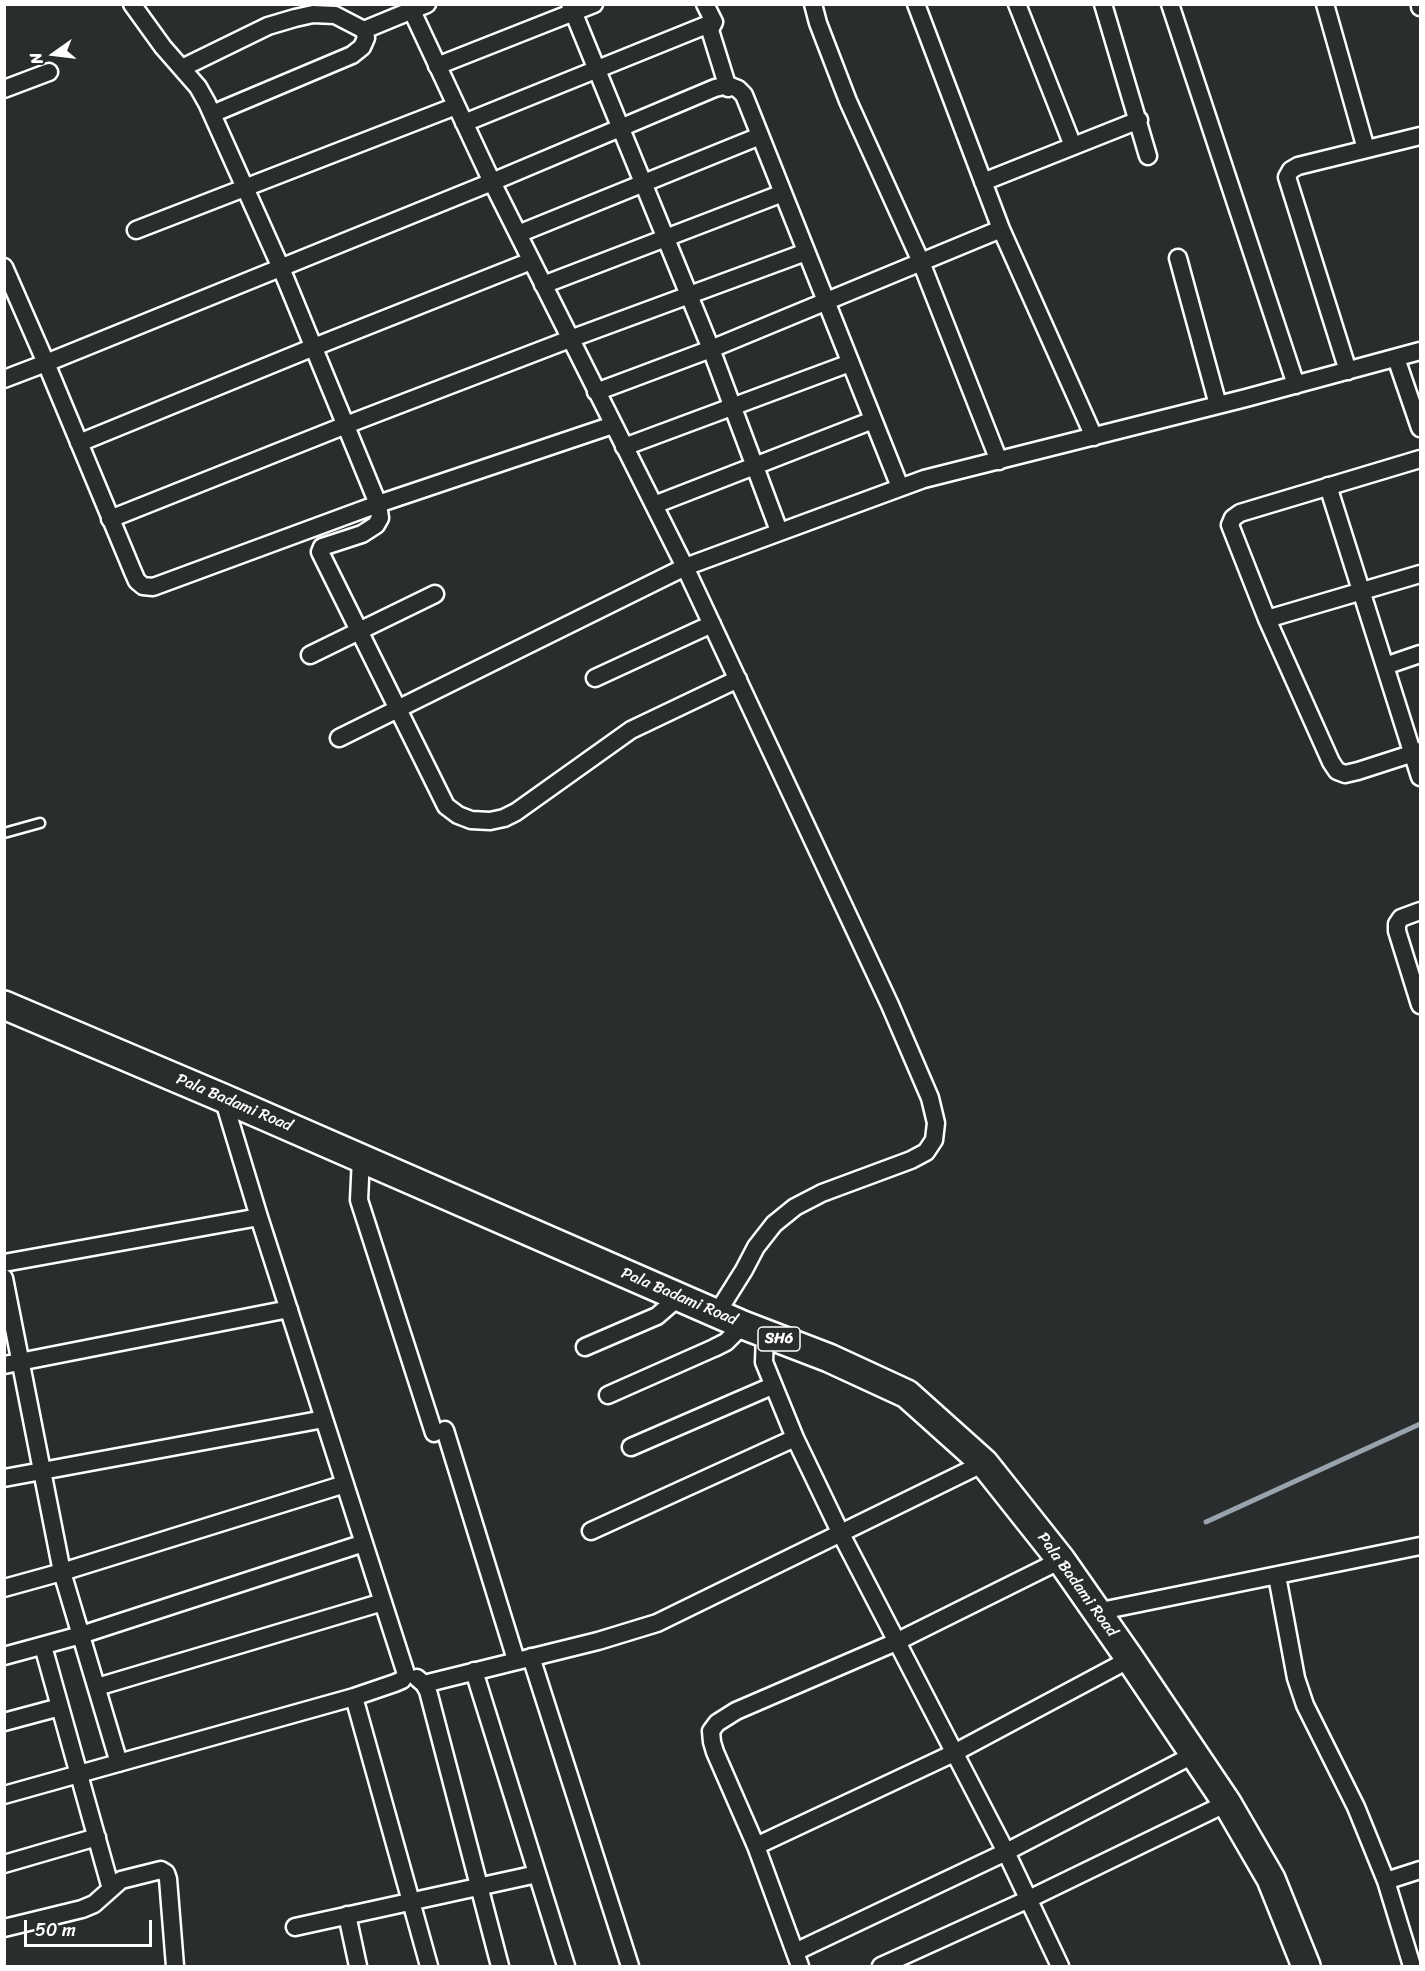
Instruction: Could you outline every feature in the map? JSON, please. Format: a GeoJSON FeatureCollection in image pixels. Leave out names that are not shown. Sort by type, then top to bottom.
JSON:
{"type":"FeatureCollection","features":[{"type":"Feature","properties":{"kind":"main road","name":"Pala Badami Road"},"geometry":{"type":"LineString","coordinates":[[4,1005],[679,1297],[829,1358],[908,1394],[984,1463],[1061,1560],[1130,1659],[1227,1803],[1271,1879],[1306,1966]]}},
{"type":"Feature","properties":{"kind":"street"},"geometry":{"type":"LineString","coordinates":[[132,4],[198,87],[212,114],[281,268],[378,504],[380,518],[376,525],[362,534],[322,547],[320,552],[446,806],[458,815],[471,820],[490,820],[516,812],[631,730],[738,679]]}},
{"type":"Feature","properties":{"kind":"street"},"geometry":{"type":"LineString","coordinates":[[437,66],[572,8],[594,4]]}},
{"type":"Feature","properties":{"kind":"street"},"geometry":{"type":"LineString","coordinates":[[705,4],[714,22]]}},
{"type":"Feature","properties":{"kind":"street"},"geometry":{"type":"LineString","coordinates":[[813,4],[848,101],[921,262],[999,461]]}},
{"type":"Feature","properties":{"kind":"street"},"geometry":{"type":"LineString","coordinates":[[916,4],[1001,229],[1094,437]]}},
{"type":"Feature","properties":{"kind":"street"},"geometry":{"type":"LineString","coordinates":[[1017,4],[1073,146]]}},
{"type":"Feature","properties":{"kind":"street"},"geometry":{"type":"LineString","coordinates":[[1103,4],[1149,156]]}},
{"type":"Feature","properties":{"kind":"street"},"geometry":{"type":"LineString","coordinates":[[1170,4],[1296,385]]}},
{"type":"Feature","properties":{"kind":"street"},"geometry":{"type":"LineString","coordinates":[[1325,4],[1366,149]]}},
{"type":"Feature","properties":{"kind":"street"},"geometry":{"type":"LineString","coordinates":[[364,30],[419,8],[437,66],[531,261],[685,567],[890,1005],[930,1098],[936,1123],[934,1140],[926,1152],[911,1160],[822,1193],[795,1207],[774,1224],[756,1247],[717,1313]]}},
{"type":"Feature","properties":{"kind":"street"},"geometry":{"type":"LineString","coordinates":[[572,8],[734,406],[779,531]]}},
{"type":"Feature","properties":{"kind":"street"},"geometry":{"type":"LineString","coordinates":[[182,68],[268,26],[313,14],[335,15],[364,30],[366,38],[362,47],[352,55],[212,114]]}},
{"type":"Feature","properties":{"kind":"street"},"geometry":{"type":"LineString","coordinates":[[464,123],[714,22]]}},
{"type":"Feature","properties":{"kind":"street"},"geometry":{"type":"LineString","coordinates":[[714,22],[710,30],[728,87]]}},
{"type":"Feature","properties":{"kind":"street"},"geometry":{"type":"LineString","coordinates":[[4,89],[49,72]]}},
{"type":"Feature","properties":{"kind":"street"},"geometry":{"type":"LineString","coordinates":[[4,379],[492,182],[715,88],[728,87],[738,89],[744,95],[900,487]]}},
{"type":"Feature","properties":{"kind":"street"},"geometry":{"type":"LineString","coordinates":[[136,230],[456,106]]}},
{"type":"Feature","properties":{"kind":"street"},"geometry":{"type":"LineString","coordinates":[[983,182],[1139,120]]}},
{"type":"Feature","properties":{"kind":"street"},"geometry":{"type":"LineString","coordinates":[[518,234],[760,136]]}},
{"type":"Feature","properties":{"kind":"street"},"geometry":{"type":"LineString","coordinates":[[1348,371],[1287,177],[1290,170],[1298,166],[1420,136]]}},
{"type":"Feature","properties":{"kind":"street"},"geometry":{"type":"LineString","coordinates":[[543,285],[783,193]]}},
{"type":"Feature","properties":{"kind":"street"},"geometry":{"type":"LineString","coordinates":[[596,392],[711,349],[1001,229]]}},
{"type":"Feature","properties":{"kind":"street"},"geometry":{"type":"LineString","coordinates":[[110,519],[570,339],[806,252]]}},
{"type":"Feature","properties":{"kind":"street"},"geometry":{"type":"LineString","coordinates":[[1178,258],[1218,405]]}},
{"type":"Feature","properties":{"kind":"street"},"geometry":{"type":"LineString","coordinates":[[79,443],[531,261]]}},
{"type":"Feature","properties":{"kind":"street"},"geometry":{"type":"LineString","coordinates":[[4,267],[137,581],[143,586],[153,587],[378,504],[613,425]]}},
{"type":"Feature","properties":{"kind":"street"},"geometry":{"type":"LineString","coordinates":[[339,738],[685,567],[900,487],[1420,351]]}},
{"type":"Feature","properties":{"kind":"street"},"geometry":{"type":"LineString","coordinates":[[1396,358],[1420,428]]}},
{"type":"Feature","properties":{"kind":"street"},"geometry":{"type":"LineString","coordinates":[[624,447],[850,363]]}},
{"type":"Feature","properties":{"kind":"street"},"geometry":{"type":"LineString","coordinates":[[654,505],[873,420]]}},
{"type":"Feature","properties":{"kind":"street"},"geometry":{"type":"LineString","coordinates":[[1417,752],[1358,771],[1345,774],[1336,771],[1268,619],[1230,525],[1233,518],[1240,513],[1420,459]]}},
{"type":"Feature","properties":{"kind":"street"},"geometry":{"type":"LineString","coordinates":[[1329,486],[1385,666],[1417,752],[1420,777]]}},
{"type":"Feature","properties":{"kind":"street"},"geometry":{"type":"LineString","coordinates":[[1268,619],[1420,574]]}},
{"type":"Feature","properties":{"kind":"street"},"geometry":{"type":"LineString","coordinates":[[310,655],[435,594]]}},
{"type":"Feature","properties":{"kind":"street"},"geometry":{"type":"LineString","coordinates":[[595,678],[712,624]]}},
{"type":"Feature","properties":{"kind":"street"},"geometry":{"type":"LineString","coordinates":[[1385,666],[1420,654]]}},
{"type":"Feature","properties":{"kind":"street"},"geometry":{"type":"LineString","coordinates":[[1420,911],[1401,918],[1397,924],[1397,932],[1420,1005]]}},
{"type":"Feature","properties":{"kind":"street"},"geometry":{"type":"LineString","coordinates":[[223,1098],[406,1674],[424,1684],[428,1692],[500,1966]]}},
{"type":"Feature","properties":{"kind":"street"},"geometry":{"type":"LineString","coordinates":[[361,1158],[359,1200],[440,1432],[524,1659],[630,1966]]}},
{"type":"Feature","properties":{"kind":"street"},"geometry":{"type":"LineString","coordinates":[[4,1263],[259,1217]]}},
{"type":"Feature","properties":{"kind":"street"},"geometry":{"type":"LineString","coordinates":[[4,1278],[12,1363],[43,1472],[62,1572],[119,1762]]}},
{"type":"Feature","properties":{"kind":"street"},"geometry":{"type":"LineString","coordinates":[[585,1347],[657,1316],[679,1297]]}},
{"type":"Feature","properties":{"kind":"street"},"geometry":{"type":"LineString","coordinates":[[12,1363],[289,1309]]}},
{"type":"Feature","properties":{"kind":"street"},"geometry":{"type":"LineString","coordinates":[[608,1395],[754,1329],[772,1386],[841,1534],[1006,1852],[1060,1966]]}},
{"type":"Feature","properties":{"kind":"street"},"geometry":{"type":"LineString","coordinates":[[631,1447],[772,1386]]}},
{"type":"Feature","properties":{"kind":"street"},"geometry":{"type":"LineString","coordinates":[[4,1478],[324,1419]]}},
{"type":"Feature","properties":{"kind":"street"},"geometry":{"type":"LineString","coordinates":[[591,1531],[795,1438]]}},
{"type":"Feature","properties":{"kind":"street"},"geometry":{"type":"LineString","coordinates":[[424,1684],[598,1641],[657,1623],[984,1463]]}},
{"type":"Feature","properties":{"kind":"street"},"geometry":{"type":"LineString","coordinates":[[4,1588],[345,1484]]}},
{"type":"Feature","properties":{"kind":"street"},"geometry":{"type":"LineString","coordinates":[[4,1656],[81,1635],[364,1543]]}},
{"type":"Feature","properties":{"kind":"street"},"geometry":{"type":"LineString","coordinates":[[1096,1612],[1420,1546]]}},
{"type":"Feature","properties":{"kind":"street"},"geometry":{"type":"LineString","coordinates":[[1061,1560],[896,1642],[736,1711],[717,1723],[711,1731],[715,1752],[756,1846],[798,1959],[1193,1755]]}},
{"type":"Feature","properties":{"kind":"street"},"geometry":{"type":"LineString","coordinates":[[1277,1575],[1296,1678],[1305,1706],[1356,1807],[1386,1881],[1412,1966]]}},
{"type":"Feature","properties":{"kind":"street"},"geometry":{"type":"LineString","coordinates":[[97,1687],[383,1602]]}},
{"type":"Feature","properties":{"kind":"street"},"geometry":{"type":"LineString","coordinates":[[43,1646],[111,1889]]}},
{"type":"Feature","properties":{"kind":"street"},"geometry":{"type":"LineString","coordinates":[[756,1846],[954,1753],[1130,1659]]}},
{"type":"Feature","properties":{"kind":"street"},"geometry":{"type":"LineString","coordinates":[[474,1671],[566,1966]]}},
{"type":"Feature","properties":{"kind":"street"},"geometry":{"type":"LineString","coordinates":[[4,1795],[354,1697],[402,1680],[406,1674]]}},
{"type":"Feature","properties":{"kind":"street"},"geometry":{"type":"LineString","coordinates":[[354,1697],[429,1966]]}},
{"type":"Feature","properties":{"kind":"street"},"geometry":{"type":"LineString","coordinates":[[4,1722],[60,1707]]}},
{"type":"Feature","properties":{"kind":"street"},"geometry":{"type":"LineString","coordinates":[[881,1966],[1029,1899],[1227,1803]]}},
{"type":"Feature","properties":{"kind":"street"},"geometry":{"type":"LineString","coordinates":[[4,1864],[97,1837]]}},
{"type":"Feature","properties":{"kind":"street"},"geometry":{"type":"LineString","coordinates":[[4,1928],[82,1909],[93,1904],[120,1880],[161,1870],[166,1873],[168,1879],[175,1966]]}},
{"type":"Feature","properties":{"kind":"street"},"geometry":{"type":"LineString","coordinates":[[1386,1881],[1420,1870]]}},
{"type":"Feature","properties":{"kind":"street"},"geometry":{"type":"LineString","coordinates":[[295,1927],[537,1874]]}},
{"type":"Feature","properties":{"kind":"street"},"geometry":{"type":"LineString","coordinates":[[347,1915],[358,1966]]}},
{"type":"Feature","properties":{"kind":"lane"},"geometry":{"type":"LineString","coordinates":[[4,833],[40,823]]}},
{"type":"Feature","properties":{"kind":"waterway"},"geometry":{"type":"LineString","coordinates":[[1206,1522],[1420,1424]]}}]}
